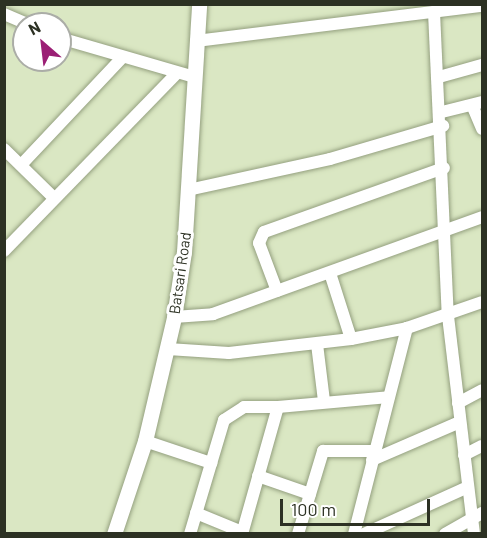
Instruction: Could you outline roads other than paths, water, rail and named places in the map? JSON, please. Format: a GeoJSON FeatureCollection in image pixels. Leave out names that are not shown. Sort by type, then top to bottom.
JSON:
{"type":"FeatureCollection","features":[{"type":"Feature","properties":{"kind":"main road","name":"Batsari Road"},"geometry":{"type":"LineString","coordinates":[[114,534],[145,441],[174,317],[188,190],[199,4]]}},
{"type":"Feature","properties":{"kind":"street"},"geometry":{"type":"LineString","coordinates":[[196,40],[483,6]]}},
{"type":"Feature","properties":{"kind":"street"},"geometry":{"type":"LineString","coordinates":[[434,12],[443,126],[448,316],[468,487],[477,516],[474,534]]}},
{"type":"Feature","properties":{"kind":"street"},"geometry":{"type":"LineString","coordinates":[[72,42],[121,59],[194,77]]}},
{"type":"Feature","properties":{"kind":"street"},"geometry":{"type":"LineString","coordinates":[[21,165],[121,59]]}},
{"type":"Feature","properties":{"kind":"street"},"geometry":{"type":"LineString","coordinates":[[439,77],[483,65]]}},
{"type":"Feature","properties":{"kind":"street"},"geometry":{"type":"LineString","coordinates":[[4,251],[177,73]]}},
{"type":"Feature","properties":{"kind":"street"},"geometry":{"type":"LineString","coordinates":[[442,112],[477,104],[483,129]]}},
{"type":"Feature","properties":{"kind":"street"},"geometry":{"type":"LineString","coordinates":[[188,190],[319,162],[443,126]]}},
{"type":"Feature","properties":{"kind":"street"},"geometry":{"type":"LineString","coordinates":[[4,149],[54,198]]}},
{"type":"Feature","properties":{"kind":"street"},"geometry":{"type":"LineString","coordinates":[[278,291],[259,243],[264,232],[444,168]]}},
{"type":"Feature","properties":{"kind":"street"},"geometry":{"type":"LineString","coordinates":[[174,317],[213,314],[483,218]]}},
{"type":"Feature","properties":{"kind":"street"},"geometry":{"type":"LineString","coordinates":[[330,273],[351,339]]}},
{"type":"Feature","properties":{"kind":"street"},"geometry":{"type":"LineString","coordinates":[[168,349],[229,353],[351,339],[407,328],[448,316],[483,302]]}},
{"type":"Feature","properties":{"kind":"street"},"geometry":{"type":"LineString","coordinates":[[354,534],[407,328]]}},
{"type":"Feature","properties":{"kind":"street"},"geometry":{"type":"LineString","coordinates":[[317,344],[324,401]]}},
{"type":"Feature","properties":{"kind":"street"},"geometry":{"type":"LineString","coordinates":[[458,403],[483,390]]}},
{"type":"Feature","properties":{"kind":"street"},"geometry":{"type":"LineString","coordinates":[[190,534],[211,464],[232,411],[389,397]]}},
{"type":"Feature","properties":{"kind":"street"},"geometry":{"type":"LineString","coordinates":[[196,513],[242,533],[278,407]]}},
{"type":"Feature","properties":{"kind":"street"},"geometry":{"type":"LineString","coordinates":[[298,534],[325,449],[373,456],[460,422]]}},
{"type":"Feature","properties":{"kind":"street"},"geometry":{"type":"LineString","coordinates":[[145,441],[211,464]]}},
{"type":"Feature","properties":{"kind":"street"},"geometry":{"type":"LineString","coordinates":[[464,455],[483,446]]}},
{"type":"Feature","properties":{"kind":"street"},"geometry":{"type":"LineString","coordinates":[[258,476],[310,494]]}},
{"type":"Feature","properties":{"kind":"street"},"geometry":{"type":"LineString","coordinates":[[364,534],[468,487]]}},
{"type":"Feature","properties":{"kind":"street"},"geometry":{"type":"LineString","coordinates":[[445,534],[477,516]]}}]}
